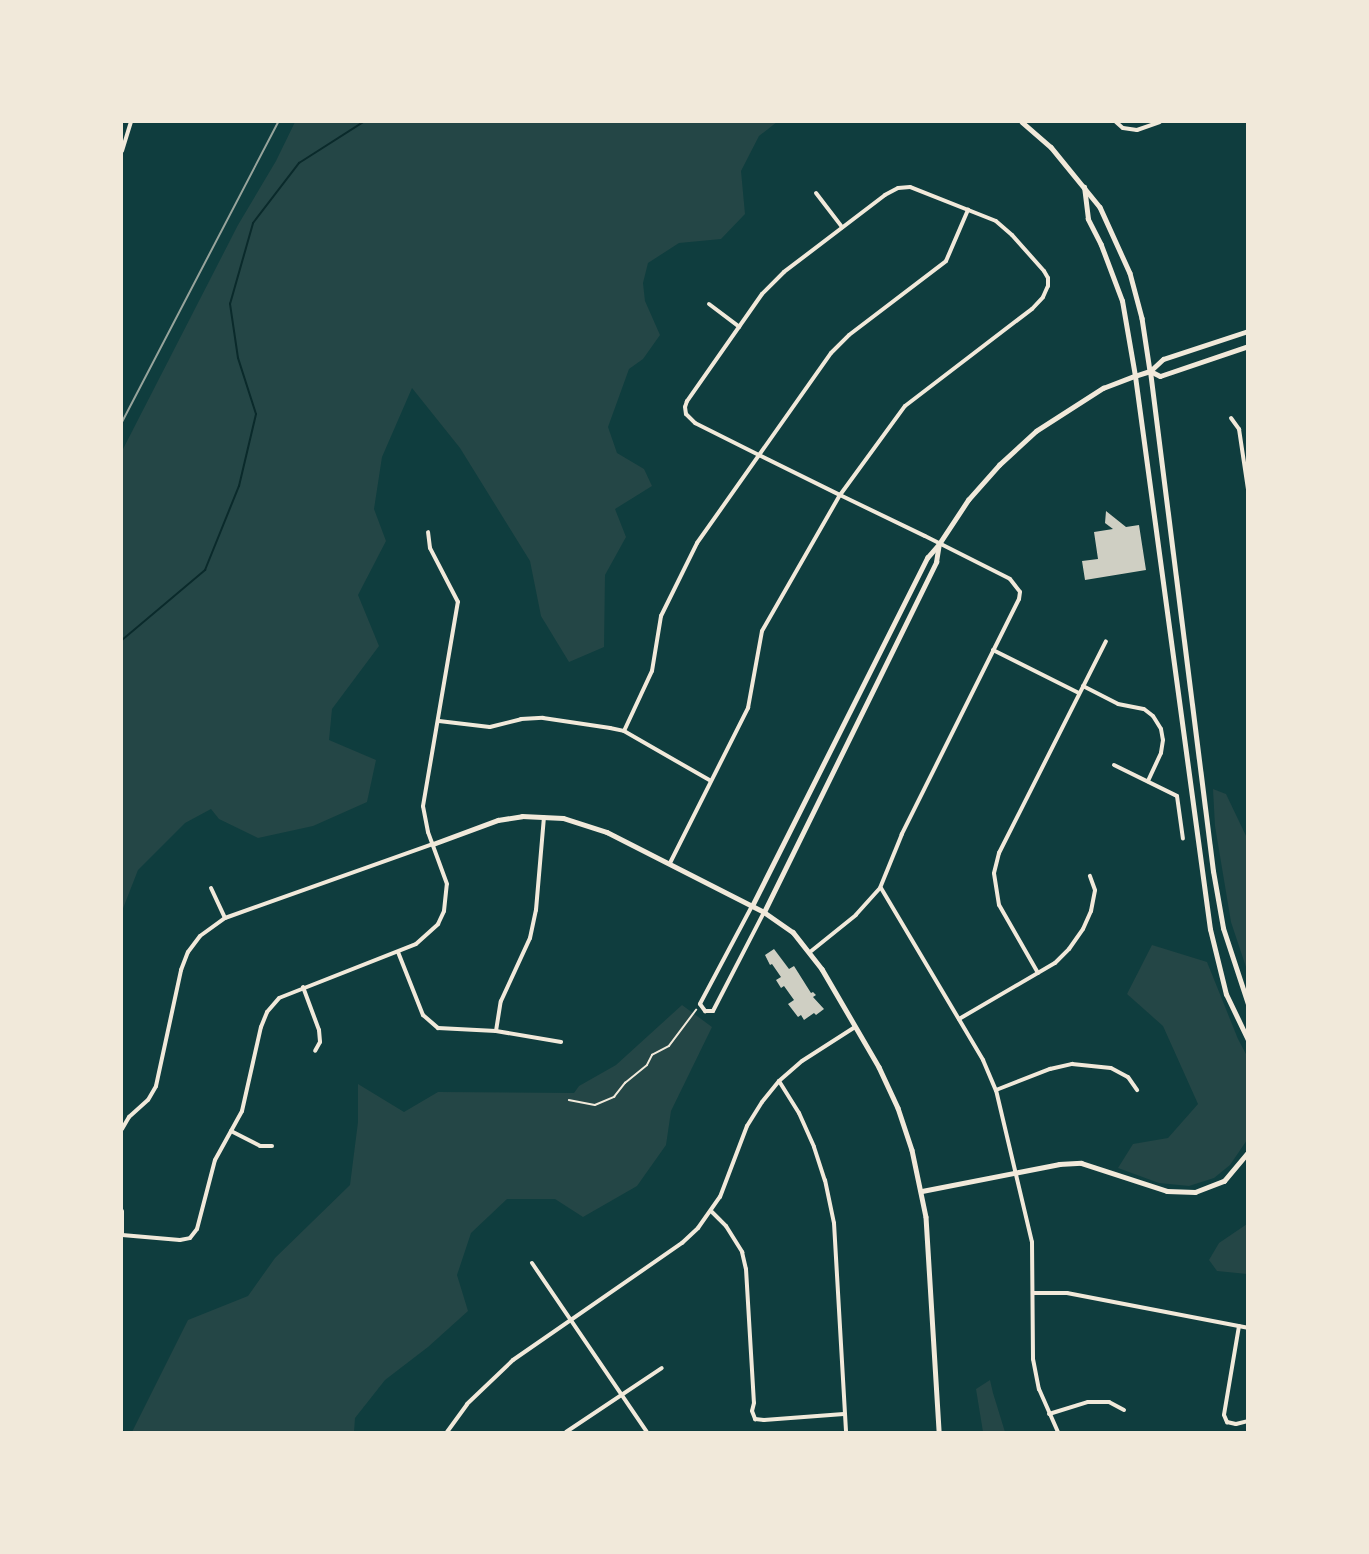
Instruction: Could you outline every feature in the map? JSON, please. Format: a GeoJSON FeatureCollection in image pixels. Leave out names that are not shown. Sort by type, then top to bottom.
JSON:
{"type":"FeatureCollection","features":[{"type":"Feature","properties":{"kind":"main road"},"geometry":{"type":"LineString","coordinates":[[1248,331],[1158,361],[1150,371],[1135,376],[1210,929],[1227,994],[1248,1040]]}},
{"type":"Feature","properties":{"kind":"main road"},"geometry":{"type":"LineString","coordinates":[[1150,371],[1160,376],[1248,346]]}},
{"type":"Feature","properties":{"kind":"main road"},"geometry":{"type":"LineString","coordinates":[[1150,371],[1213,871],[1223,928],[1248,1004]]}},
{"type":"Feature","properties":{"kind":"street"},"geometry":{"type":"LineString","coordinates":[[122,150],[131,122]]}},
{"type":"Feature","properties":{"kind":"street"},"geometry":{"type":"LineString","coordinates":[[1022,122],[1051,147],[1100,207],[1130,273],[1142,318],[1150,371]]}},
{"type":"Feature","properties":{"kind":"street"},"geometry":{"type":"LineString","coordinates":[[1116,122],[1123,128],[1137,129],[1160,122]]}},
{"type":"Feature","properties":{"kind":"street"},"geometry":{"type":"LineString","coordinates":[[670,863],[748,708],[762,631],[840,495],[905,406],[1032,309],[1048,286],[1048,278],[1044,271],[1012,235],[996,221],[910,187],[898,188],[842,227],[784,272],[762,294],[687,401],[686,414],[695,423],[759,455],[840,495],[939,544],[1010,579],[1017,586],[1019,598],[902,834],[880,888],[856,915],[810,952]]}},
{"type":"Feature","properties":{"kind":"street"},"geometry":{"type":"LineString","coordinates":[[939,544],[936,562],[764,912],[713,1011],[705,1011],[700,1004],[752,906],[927,558],[968,500],[1016,448],[1067,409],[1104,388],[1135,376],[1122,301],[1101,245],[1088,219],[1084,187]]}},
{"type":"Feature","properties":{"kind":"street"},"geometry":{"type":"LineString","coordinates":[[816,194],[842,227]]}},
{"type":"Feature","properties":{"kind":"street"},"geometry":{"type":"LineString","coordinates":[[624,731],[652,671],[662,616],[697,543],[831,353],[849,335],[946,261],[968,210]]}},
{"type":"Feature","properties":{"kind":"street"},"geometry":{"type":"LineString","coordinates":[[709,304],[739,327]]}},
{"type":"Feature","properties":{"kind":"street"},"geometry":{"type":"LineString","coordinates":[[1231,418],[1239,429],[1248,489]]}},
{"type":"Feature","properties":{"kind":"street"},"geometry":{"type":"LineString","coordinates":[[122,1211],[122,1235],[180,1240],[190,1238],[197,1229],[214,1160],[242,1111],[267,1012],[279,998],[303,987],[416,944],[429,934],[444,911],[447,885],[423,806],[458,602],[430,548],[428,531]]}},
{"type":"Feature","properties":{"kind":"street"},"geometry":{"type":"LineString","coordinates":[[1038,973],[999,905],[994,873],[999,853],[1106,640]]}},
{"type":"Feature","properties":{"kind":"street"},"geometry":{"type":"LineString","coordinates":[[993,650],[1079,693]]}},
{"type":"Feature","properties":{"kind":"street"},"geometry":{"type":"LineString","coordinates":[[1083,686],[1118,704],[1144,709],[1154,716],[1161,729],[1163,740],[1161,753],[1148,781]]}},
{"type":"Feature","properties":{"kind":"street"},"geometry":{"type":"LineString","coordinates":[[439,721],[490,727],[521,719],[543,718],[624,731],[711,781]]}},
{"type":"Feature","properties":{"kind":"street"},"geometry":{"type":"LineString","coordinates":[[1114,765],[1177,796],[1183,839]]}},
{"type":"Feature","properties":{"kind":"street"},"geometry":{"type":"LineString","coordinates":[[122,1129],[129,1117],[148,1100],[156,1086],[181,970],[189,952],[200,936],[225,918],[498,820],[522,816],[563,818],[607,832],[764,912],[793,932],[810,952],[855,1027],[898,1108],[922,1191],[939,1432]]}},
{"type":"Feature","properties":{"kind":"street"},"geometry":{"type":"LineString","coordinates":[[496,1031],[501,1001],[525,954],[530,938],[536,910],[544,817]]}},
{"type":"Feature","properties":{"kind":"street"},"geometry":{"type":"LineString","coordinates":[[959,1020],[1055,963],[1069,949],[1083,929],[1095,890],[1090,876]]}},
{"type":"Feature","properties":{"kind":"street"},"geometry":{"type":"LineString","coordinates":[[211,888],[225,918]]}},
{"type":"Feature","properties":{"kind":"street"},"geometry":{"type":"LineString","coordinates":[[880,888],[983,1060],[996,1090],[1018,1172],[1032,1242],[1033,1359],[1039,1389],[1058,1432]]}},
{"type":"Feature","properties":{"kind":"street"},"geometry":{"type":"LineString","coordinates":[[399,952],[423,1015],[430,1023],[448,1030],[496,1031],[561,1042]]}},
{"type":"Feature","properties":{"kind":"street"},"geometry":{"type":"LineString","coordinates":[[303,987],[319,1030],[320,1042],[315,1051]]}},
{"type":"Feature","properties":{"kind":"street"},"geometry":{"type":"LineString","coordinates":[[447,1432],[489,1380],[513,1360],[682,1243],[712,1212],[747,1126],[779,1081],[802,1061],[855,1027]]}},
{"type":"Feature","properties":{"kind":"street"},"geometry":{"type":"LineString","coordinates":[[996,1090],[1050,1069],[1072,1064],[1111,1068],[1128,1077],[1137,1090]]}},
{"type":"Feature","properties":{"kind":"street"},"geometry":{"type":"LineString","coordinates":[[779,1081],[799,1113],[814,1147],[825,1180],[834,1223],[846,1432]]}},
{"type":"Feature","properties":{"kind":"street"},"geometry":{"type":"LineString","coordinates":[[231,1131],[260,1146],[272,1146]]}},
{"type":"Feature","properties":{"kind":"street"},"geometry":{"type":"LineString","coordinates":[[922,1191],[1059,1164],[1081,1163],[1167,1191],[1195,1192],[1224,1181],[1248,1152]]}},
{"type":"Feature","properties":{"kind":"street"},"geometry":{"type":"LineString","coordinates":[[712,1212],[726,1226],[742,1252],[746,1269],[754,1403],[752,1411],[755,1419],[844,1414]]}},
{"type":"Feature","properties":{"kind":"street"},"geometry":{"type":"LineString","coordinates":[[532,1263],[647,1432]]}},
{"type":"Feature","properties":{"kind":"street"},"geometry":{"type":"LineString","coordinates":[[1033,1293],[1067,1293],[1248,1328]]}},
{"type":"Feature","properties":{"kind":"street"},"geometry":{"type":"LineString","coordinates":[[1239,1326],[1224,1415],[1227,1422],[1236,1424],[1248,1421]]}},
{"type":"Feature","properties":{"kind":"street"},"geometry":{"type":"LineString","coordinates":[[566,1432],[662,1368]]}},
{"type":"Feature","properties":{"kind":"street"},"geometry":{"type":"LineString","coordinates":[[1049,1414],[1088,1402],[1109,1402],[1124,1410]]}},
{"type":"Feature","properties":{"kind":"path"},"geometry":{"type":"LineString","coordinates":[[569,1100],[595,1105],[614,1097],[625,1083],[647,1065],[652,1055],[669,1047],[700,1004]]}},
{"type":"Feature","properties":{"kind":"shaded area"},"geometry":{"type":"Polygon","coordinates":[[[295,122],[777,122],[759,136],[741,171],[745,214],[721,239],[679,243],[648,263],[643,283],[645,301],[660,335],[643,359],[629,369],[608,427],[617,453],[644,469],[652,486],[615,509],[626,537],[605,575],[604,647],[569,662],[541,616],[530,561],[460,448],[412,388],[382,457],[374,509],[386,541],[358,595],[379,646],[332,709],[329,740],[376,760],[367,802],[313,826],[258,838],[219,819],[211,809],[185,823],[138,870],[122,911],[122,451],[238,225],[276,161],[295,122]]]}},
{"type":"Feature","properties":{"kind":"shaded area"},"geometry":{"type":"Polygon","coordinates":[[[1213,789],[1226,794],[1247,838],[1247,970],[1231,922],[1215,826],[1213,789]]]}},
{"type":"Feature","properties":{"kind":"shaded area"},"geometry":{"type":"Polygon","coordinates":[[[1152,945],[1207,962],[1247,1056],[1247,1140],[1230,1165],[1214,1178],[1189,1186],[1159,1183],[1118,1168],[1133,1144],[1168,1138],[1198,1104],[1163,1026],[1127,994],[1152,945]]]}},
{"type":"Feature","properties":{"kind":"shaded area"},"geometry":{"type":"Polygon","coordinates":[[[682,1005],[712,1027],[671,1111],[666,1145],[637,1186],[583,1217],[555,1199],[507,1199],[471,1233],[457,1275],[468,1311],[428,1347],[385,1380],[355,1418],[354,1432],[132,1432],[188,1320],[248,1296],[275,1258],[350,1185],[358,1122],[358,1084],[404,1112],[438,1092],[574,1093],[579,1086],[616,1065],[682,1005]]]}},
{"type":"Feature","properties":{"kind":"shaded area"},"geometry":{"type":"Polygon","coordinates":[[[1247,1224],[1247,1274],[1217,1271],[1209,1260],[1219,1243],[1247,1224]]]}},
{"type":"Feature","properties":{"kind":"shaded area"},"geometry":{"type":"Polygon","coordinates":[[[990,1380],[1005,1432],[983,1432],[976,1389],[990,1380]]]}},
{"type":"Feature","properties":{"kind":"building"},"geometry":{"type":"Polygon","coordinates":[[[1106,511],[1126,527],[1139,525],[1146,570],[1085,580],[1082,561],[1098,559],[1094,532],[1113,529],[1105,523],[1106,511]]]}},
{"type":"Feature","properties":{"kind":"building"},"geometry":{"type":"Polygon","coordinates":[[[774,949],[789,969],[794,966],[811,993],[816,995],[813,997],[824,1009],[816,1015],[814,1013],[804,1020],[801,1015],[798,1017],[788,1004],[794,1000],[784,986],[781,988],[776,980],[781,977],[772,964],[770,965],[765,955],[774,949]]]}},
{"type":"Feature","properties":{"kind":"waterway"},"geometry":{"type":"LineString","coordinates":[[122,640],[205,570],[239,486],[256,414],[238,358],[230,304],[253,223],[299,163],[363,122]]}},
{"type":"Feature","properties":{"kind":"railway"},"geometry":{"type":"LineString","coordinates":[[122,422],[278,122]]}}]}
